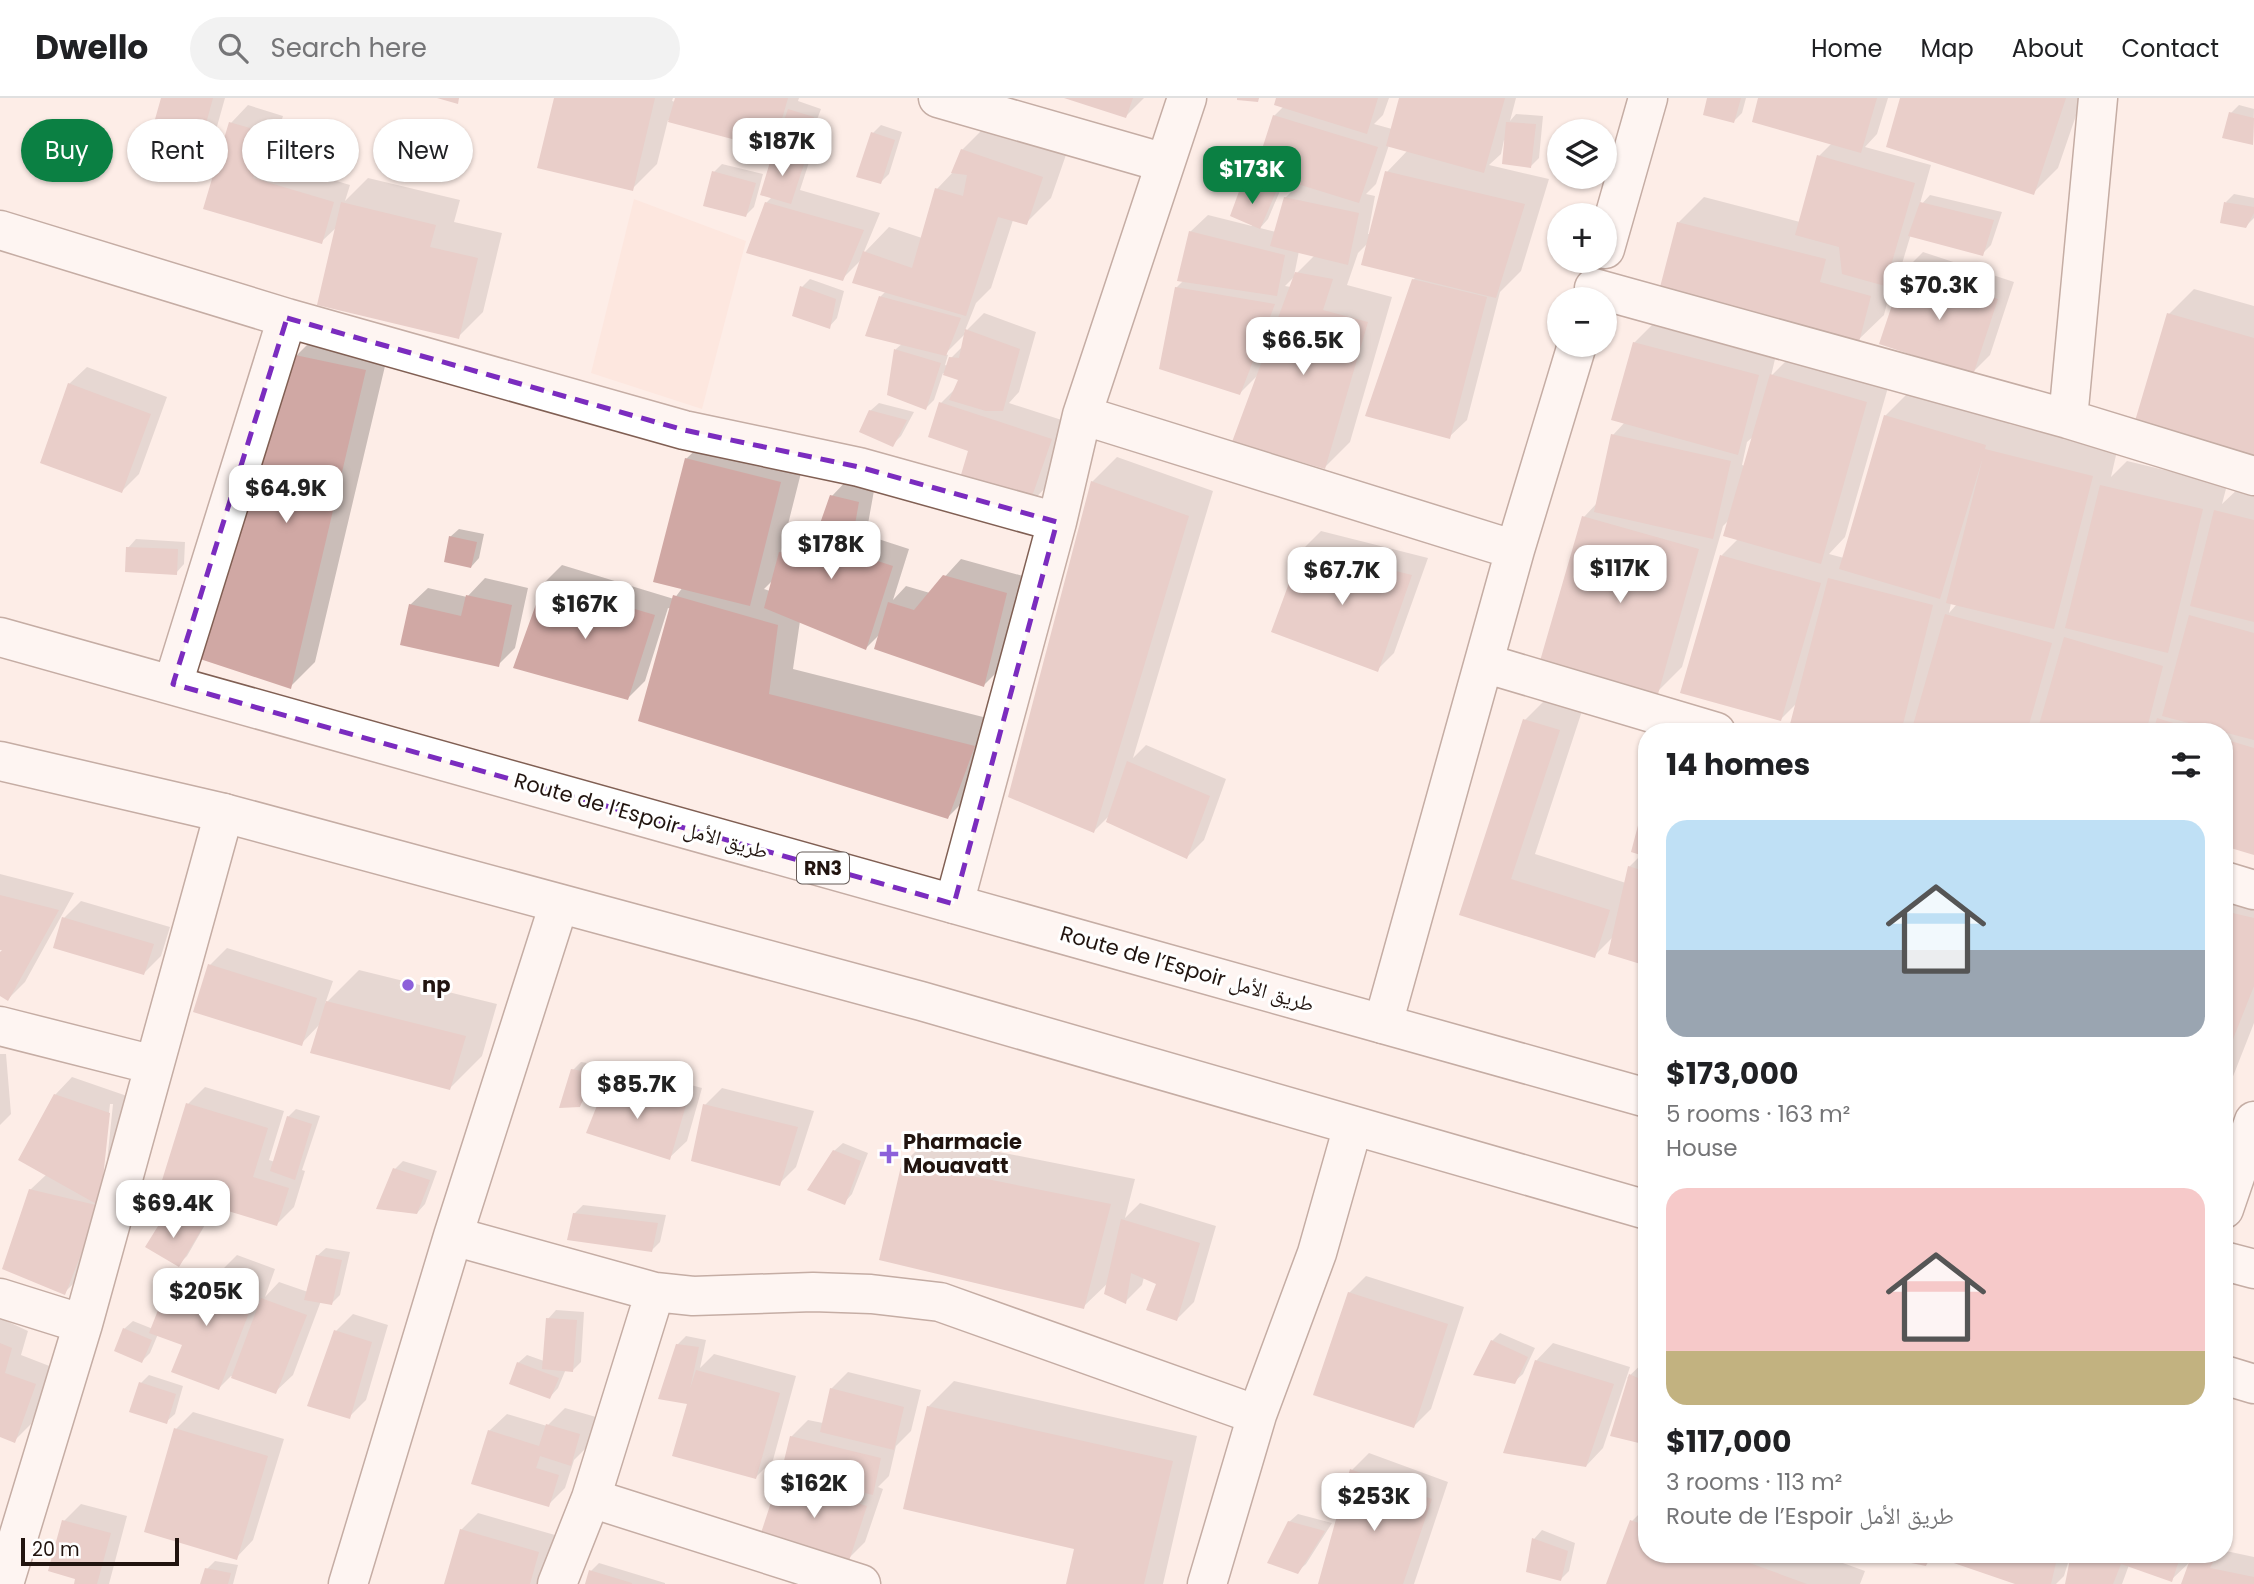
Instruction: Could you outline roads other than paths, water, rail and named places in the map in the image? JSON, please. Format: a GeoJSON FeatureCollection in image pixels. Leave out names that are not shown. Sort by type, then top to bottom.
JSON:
{"type":"FeatureCollection","features":[{"type":"Feature","properties":{"kind":"main road"},"geometry":{"type":"LineString","coordinates":[[938,98],[1165,163]]}},
{"type":"Feature","properties":{"kind":"main road"},"geometry":{"type":"LineString","coordinates":[[954,904],[1057,522],[1082,415],[1187,98]]}},
{"type":"Feature","properties":{"kind":"main road"},"geometry":{"type":"LineString","coordinates":[[1617,207],[1648,98]]}},
{"type":"Feature","properties":{"kind":"main road"},"geometry":{"type":"LineString","coordinates":[[2068,419],[2098,98]]}},
{"type":"Feature","properties":{"kind":"main road"},"geometry":{"type":"LineString","coordinates":[[0,230],[287,318],[684,430],[859,467],[1057,522]]}},
{"type":"Feature","properties":{"kind":"main road"},"geometry":{"type":"LineString","coordinates":[[1595,283],[2068,419],[2254,476]]}},
{"type":"Feature","properties":{"kind":"main road"},"geometry":{"type":"LineString","coordinates":[[173,684],[287,318]]}},
{"type":"Feature","properties":{"kind":"main road"},"geometry":{"type":"LineString","coordinates":[[1383,1024],[1515,550],[1573,357]]}},
{"type":"Feature","properties":{"kind":"main road"},"geometry":{"type":"LineString","coordinates":[[1082,415],[1515,550]]}},
{"type":"Feature","properties":{"kind":"main road","name":"Route de l’Espoir طريق الأمل"},"geometry":{"type":"LineString","coordinates":[[0,637],[1638,1095]]}},
{"type":"Feature","properties":{"kind":"main road"},"geometry":{"type":"LineString","coordinates":[[1484,663],[1686,723]]}},
{"type":"Feature","properties":{"kind":"main road"},"geometry":{"type":"LineString","coordinates":[[0,761],[224,813],[921,1001],[1638,1207]]}},
{"type":"Feature","properties":{"kind":"main road"},"geometry":{"type":"LineString","coordinates":[[4,1584],[83,1324],[224,813]]}},
{"type":"Feature","properties":{"kind":"main road"},"geometry":{"type":"LineString","coordinates":[[2233,884],[2254,890]]}},
{"type":"Feature","properties":{"kind":"main road"},"geometry":{"type":"LineString","coordinates":[[348,1584],[453,1236],[559,904]]}},
{"type":"Feature","properties":{"kind":"main road"},"geometry":{"type":"LineString","coordinates":[[0,1026],[154,1065]]}},
{"type":"Feature","properties":{"kind":"main road"},"geometry":{"type":"LineString","coordinates":[[2233,1183],[2254,1121]]}},
{"type":"Feature","properties":{"kind":"main road"},"geometry":{"type":"LineString","coordinates":[[1218,1581],[1257,1415],[1317,1253],[1353,1126]]}},
{"type":"Feature","properties":{"kind":"main road"},"geometry":{"type":"LineString","coordinates":[[453,1236],[655,1292],[693,1296],[813,1292],[871,1294],[940,1302],[1257,1415]]}},
{"type":"Feature","properties":{"kind":"main road"},"geometry":{"type":"LineString","coordinates":[[2233,1263],[2254,1269]]}},
{"type":"Feature","properties":{"kind":"main road"},"geometry":{"type":"LineString","coordinates":[[557,1584],[591,1498],[655,1292]]}},
{"type":"Feature","properties":{"kind":"main road"},"geometry":{"type":"LineString","coordinates":[[0,1298],[83,1324]]}},
{"type":"Feature","properties":{"kind":"main road"},"geometry":{"type":"LineString","coordinates":[[2233,1378],[2254,1384]]}},
{"type":"Feature","properties":{"kind":"main road"},"geometry":{"type":"LineString","coordinates":[[591,1498],[861,1584]]}},
{"type":"Feature","properties":{"kind":"place","name":"np"},"geometry":{"type":"Point","coordinates":[408,985]}},
{"type":"Feature","properties":{"kind":"place","name":"Pharmacie Mouavatt"},"geometry":{"type":"Point","coordinates":[889,1154]}}]}
